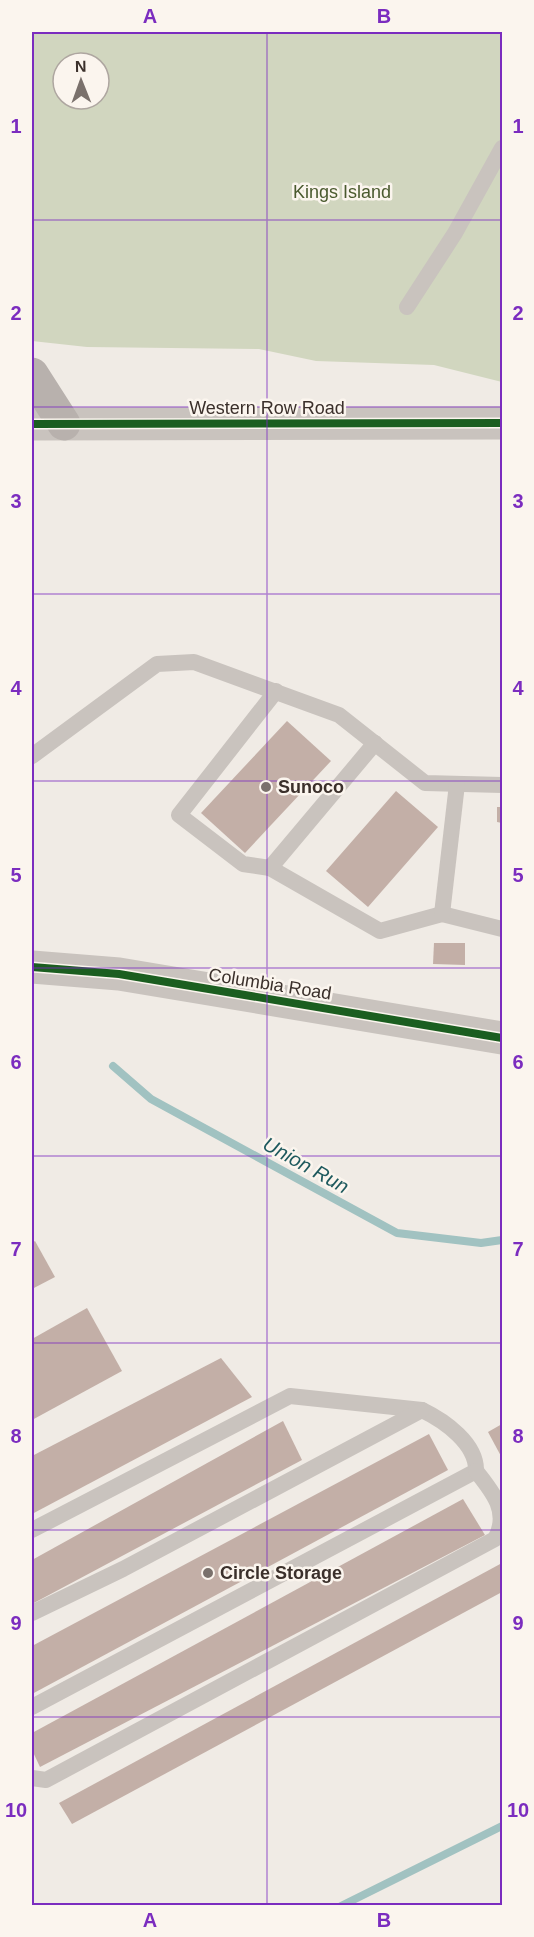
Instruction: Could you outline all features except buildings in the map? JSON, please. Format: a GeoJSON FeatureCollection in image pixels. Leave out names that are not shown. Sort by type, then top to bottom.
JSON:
{"type":"FeatureCollection","features":[{"type":"Feature","properties":{"kind":"main road"},"geometry":{"type":"LineString","coordinates":[[32,374],[64,424]]}},
{"type":"Feature","properties":{"kind":"street","name":"Western Row Road"},"geometry":{"type":"LineString","coordinates":[[32,424],[502,423]]}},
{"type":"Feature","properties":{"kind":"street","name":"Columbia Road"},"geometry":{"type":"LineString","coordinates":[[32,967],[119,974],[502,1038]]}},
{"type":"Feature","properties":{"kind":"lane"},"geometry":{"type":"LineString","coordinates":[[407,307],[455,233],[502,148]]}},
{"type":"Feature","properties":{"kind":"lane"},"geometry":{"type":"LineString","coordinates":[[32,756],[157,664],[194,662],[339,715],[425,783],[502,785]]}},
{"type":"Feature","properties":{"kind":"lane"},"geometry":{"type":"LineString","coordinates":[[276,691],[179,815],[243,864],[270,868],[380,931],[442,914],[502,929]]}},
{"type":"Feature","properties":{"kind":"lane"},"geometry":{"type":"LineString","coordinates":[[270,868],[375,743]]}},
{"type":"Feature","properties":{"kind":"lane"},"geometry":{"type":"LineString","coordinates":[[442,914],[457,784]]}},
{"type":"Feature","properties":{"kind":"lane"},"geometry":{"type":"LineString","coordinates":[[32,1530],[290,1396],[422,1410],[439,1418],[467,1445],[476,1459],[476,1472],[492,1492],[502,1514],[502,1527],[495,1539],[46,1780],[32,1778]]}},
{"type":"Feature","properties":{"kind":"lane"},"geometry":{"type":"LineString","coordinates":[[32,1612],[123,1569],[422,1410]]}},
{"type":"Feature","properties":{"kind":"lane"},"geometry":{"type":"LineString","coordinates":[[32,1707],[476,1472]]}},
{"type":"Feature","properties":{"kind":"green space","name":"Kings Island"},"geometry":{"type":"Polygon","coordinates":[[[32,32],[502,32],[502,382],[434,365],[316,361],[259,349],[87,347],[32,341],[32,32]]]}},
{"type":"Feature","properties":{"kind":"waterway","name":"Union Run"},"geometry":{"type":"LineString","coordinates":[[113,1066],[151,1099],[397,1233],[481,1243],[502,1240]]}},
{"type":"Feature","properties":{"kind":"waterway"},"geometry":{"type":"LineString","coordinates":[[341,1906],[502,1826]]}},
{"type":"Feature","properties":{"kind":"cycle path"},"geometry":{"type":"LineString","coordinates":[[32,424],[502,423]]}},
{"type":"Feature","properties":{"kind":"cycle path"},"geometry":{"type":"LineString","coordinates":[[32,967],[119,974],[502,1038]]}},
{"type":"Feature","properties":{"kind":"place","name":"Sunoco"},"geometry":{"type":"Point","coordinates":[266,787]}},
{"type":"Feature","properties":{"kind":"place","name":"Circle Storage"},"geometry":{"type":"Point","coordinates":[208,1573]}}]}
